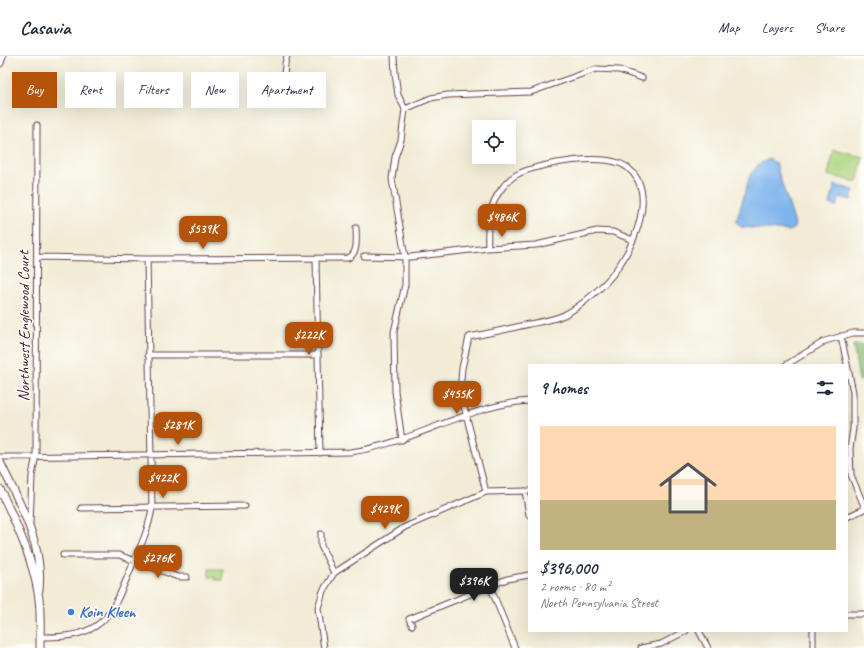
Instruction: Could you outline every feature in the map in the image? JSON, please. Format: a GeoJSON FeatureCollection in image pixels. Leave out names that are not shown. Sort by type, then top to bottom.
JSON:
{"type":"FeatureCollection","features":[{"type":"Feature","properties":{"kind":"main road"},"geometry":{"type":"LineString","coordinates":[[0,63],[2,56]]}},
{"type":"Feature","properties":{"kind":"main road"},"geometry":{"type":"LineString","coordinates":[[0,462],[30,528],[40,569],[38,596],[40,648]]}},
{"type":"Feature","properties":{"kind":"main road"},"geometry":{"type":"LineString","coordinates":[[0,489],[26,547],[38,596]]}},
{"type":"Feature","properties":{"kind":"street"},"geometry":{"type":"LineString","coordinates":[[284,72],[286,56]]}},
{"type":"Feature","properties":{"kind":"street"},"geometry":{"type":"LineString","coordinates":[[394,56],[398,95],[404,109],[401,140],[395,156],[392,179],[405,257],[405,285],[394,332],[395,391],[402,440]]}},
{"type":"Feature","properties":{"kind":"street"},"geometry":{"type":"LineString","coordinates":[[404,109],[431,98],[448,95],[531,92],[596,69],[619,70],[642,78]]}},
{"type":"Feature","properties":{"kind":"street","name":"Northwest Englewood Court"},"geometry":{"type":"LineString","coordinates":[[30,528],[30,499],[36,455],[38,257],[37,125]]}},
{"type":"Feature","properties":{"kind":"street"},"geometry":{"type":"LineString","coordinates":[[486,492],[460,391],[460,380],[469,337],[554,319],[577,307],[616,271],[638,229],[642,210],[640,188],[636,178],[626,167],[617,162],[583,161],[538,168],[515,176],[498,194],[492,205],[487,226],[488,248]]}},
{"type":"Feature","properties":{"kind":"street"},"geometry":{"type":"LineString","coordinates":[[38,257],[147,259],[351,257],[356,248],[356,228]]}},
{"type":"Feature","properties":{"kind":"street"},"geometry":{"type":"LineString","coordinates":[[364,256],[405,257],[488,248],[536,245],[597,231],[613,232],[633,240]]}},
{"type":"Feature","properties":{"kind":"street"},"geometry":{"type":"LineString","coordinates":[[316,258],[320,453]]}},
{"type":"Feature","properties":{"kind":"street"},"geometry":{"type":"LineString","coordinates":[[40,637],[74,635],[90,629],[104,619],[117,602],[149,525],[152,508],[147,259]]}},
{"type":"Feature","properties":{"kind":"street"},"geometry":{"type":"LineString","coordinates":[[788,364],[820,344],[841,336],[864,333]]}},
{"type":"Feature","properties":{"kind":"street"},"geometry":{"type":"LineString","coordinates":[[841,336],[847,364]]}},
{"type":"Feature","properties":{"kind":"street"},"geometry":{"type":"LineString","coordinates":[[148,355],[318,355]]}},
{"type":"Feature","properties":{"kind":"street"},"geometry":{"type":"LineString","coordinates":[[848,369],[853,392],[853,428],[850,449],[851,475],[864,508],[848,516]]}},
{"type":"Feature","properties":{"kind":"street"},"geometry":{"type":"LineString","coordinates":[[0,457],[36,455],[320,453],[366,450],[402,440],[500,405],[528,401]]}},
{"type":"Feature","properties":{"kind":"street"},"geometry":{"type":"LineString","coordinates":[[324,648],[318,608],[323,591],[334,573],[405,527],[486,492],[527,491],[528,503]]}},
{"type":"Feature","properties":{"kind":"street"},"geometry":{"type":"LineString","coordinates":[[81,508],[245,506]]}},
{"type":"Feature","properties":{"kind":"street"},"geometry":{"type":"LineString","coordinates":[[321,534],[322,546],[334,573]]}},
{"type":"Feature","properties":{"kind":"street"},"geometry":{"type":"LineString","coordinates":[[63,555],[119,555],[178,577],[187,577]]}},
{"type":"Feature","properties":{"kind":"street"},"geometry":{"type":"LineString","coordinates":[[412,625],[409,619],[514,577],[528,575]]}},
{"type":"Feature","properties":{"kind":"street"},"geometry":{"type":"LineString","coordinates":[[490,586],[515,648]]}},
{"type":"Feature","properties":{"kind":"street"},"geometry":{"type":"LineString","coordinates":[[848,614],[864,614]]}},
{"type":"Feature","properties":{"kind":"street"},"geometry":{"type":"LineString","coordinates":[[641,648],[661,644],[684,632]]}},
{"type":"Feature","properties":{"kind":"street"},"geometry":{"type":"LineString","coordinates":[[699,632],[708,648]]}},
{"type":"Feature","properties":{"kind":"street"},"geometry":{"type":"LineString","coordinates":[[813,632],[813,648]]}},
{"type":"Feature","properties":{"kind":"green space"},"geometry":{"type":"Polygon","coordinates":[[[834,150],[863,157],[857,182],[828,175],[834,150]]]}},
{"type":"Feature","properties":{"kind":"green space"},"geometry":{"type":"Polygon","coordinates":[[[853,345],[864,345],[864,380],[859,381],[853,345]]]}},
{"type":"Feature","properties":{"kind":"green space"},"geometry":{"type":"Polygon","coordinates":[[[209,569],[223,569],[223,580],[215,580],[215,577],[209,577],[209,569]]]}},
{"type":"Feature","properties":{"kind":"water"},"geometry":{"type":"Polygon","coordinates":[[[769,159],[776,163],[795,224],[794,228],[789,231],[741,227],[736,222],[750,175],[759,164],[769,159]]]}},
{"type":"Feature","properties":{"kind":"water"},"geometry":{"type":"Polygon","coordinates":[[[835,185],[854,190],[851,200],[840,197],[837,206],[830,204],[835,185]]]}},
{"type":"Feature","properties":{"kind":"place","name":"Koin Kleen"},"geometry":{"type":"Point","coordinates":[71,612]}}]}
